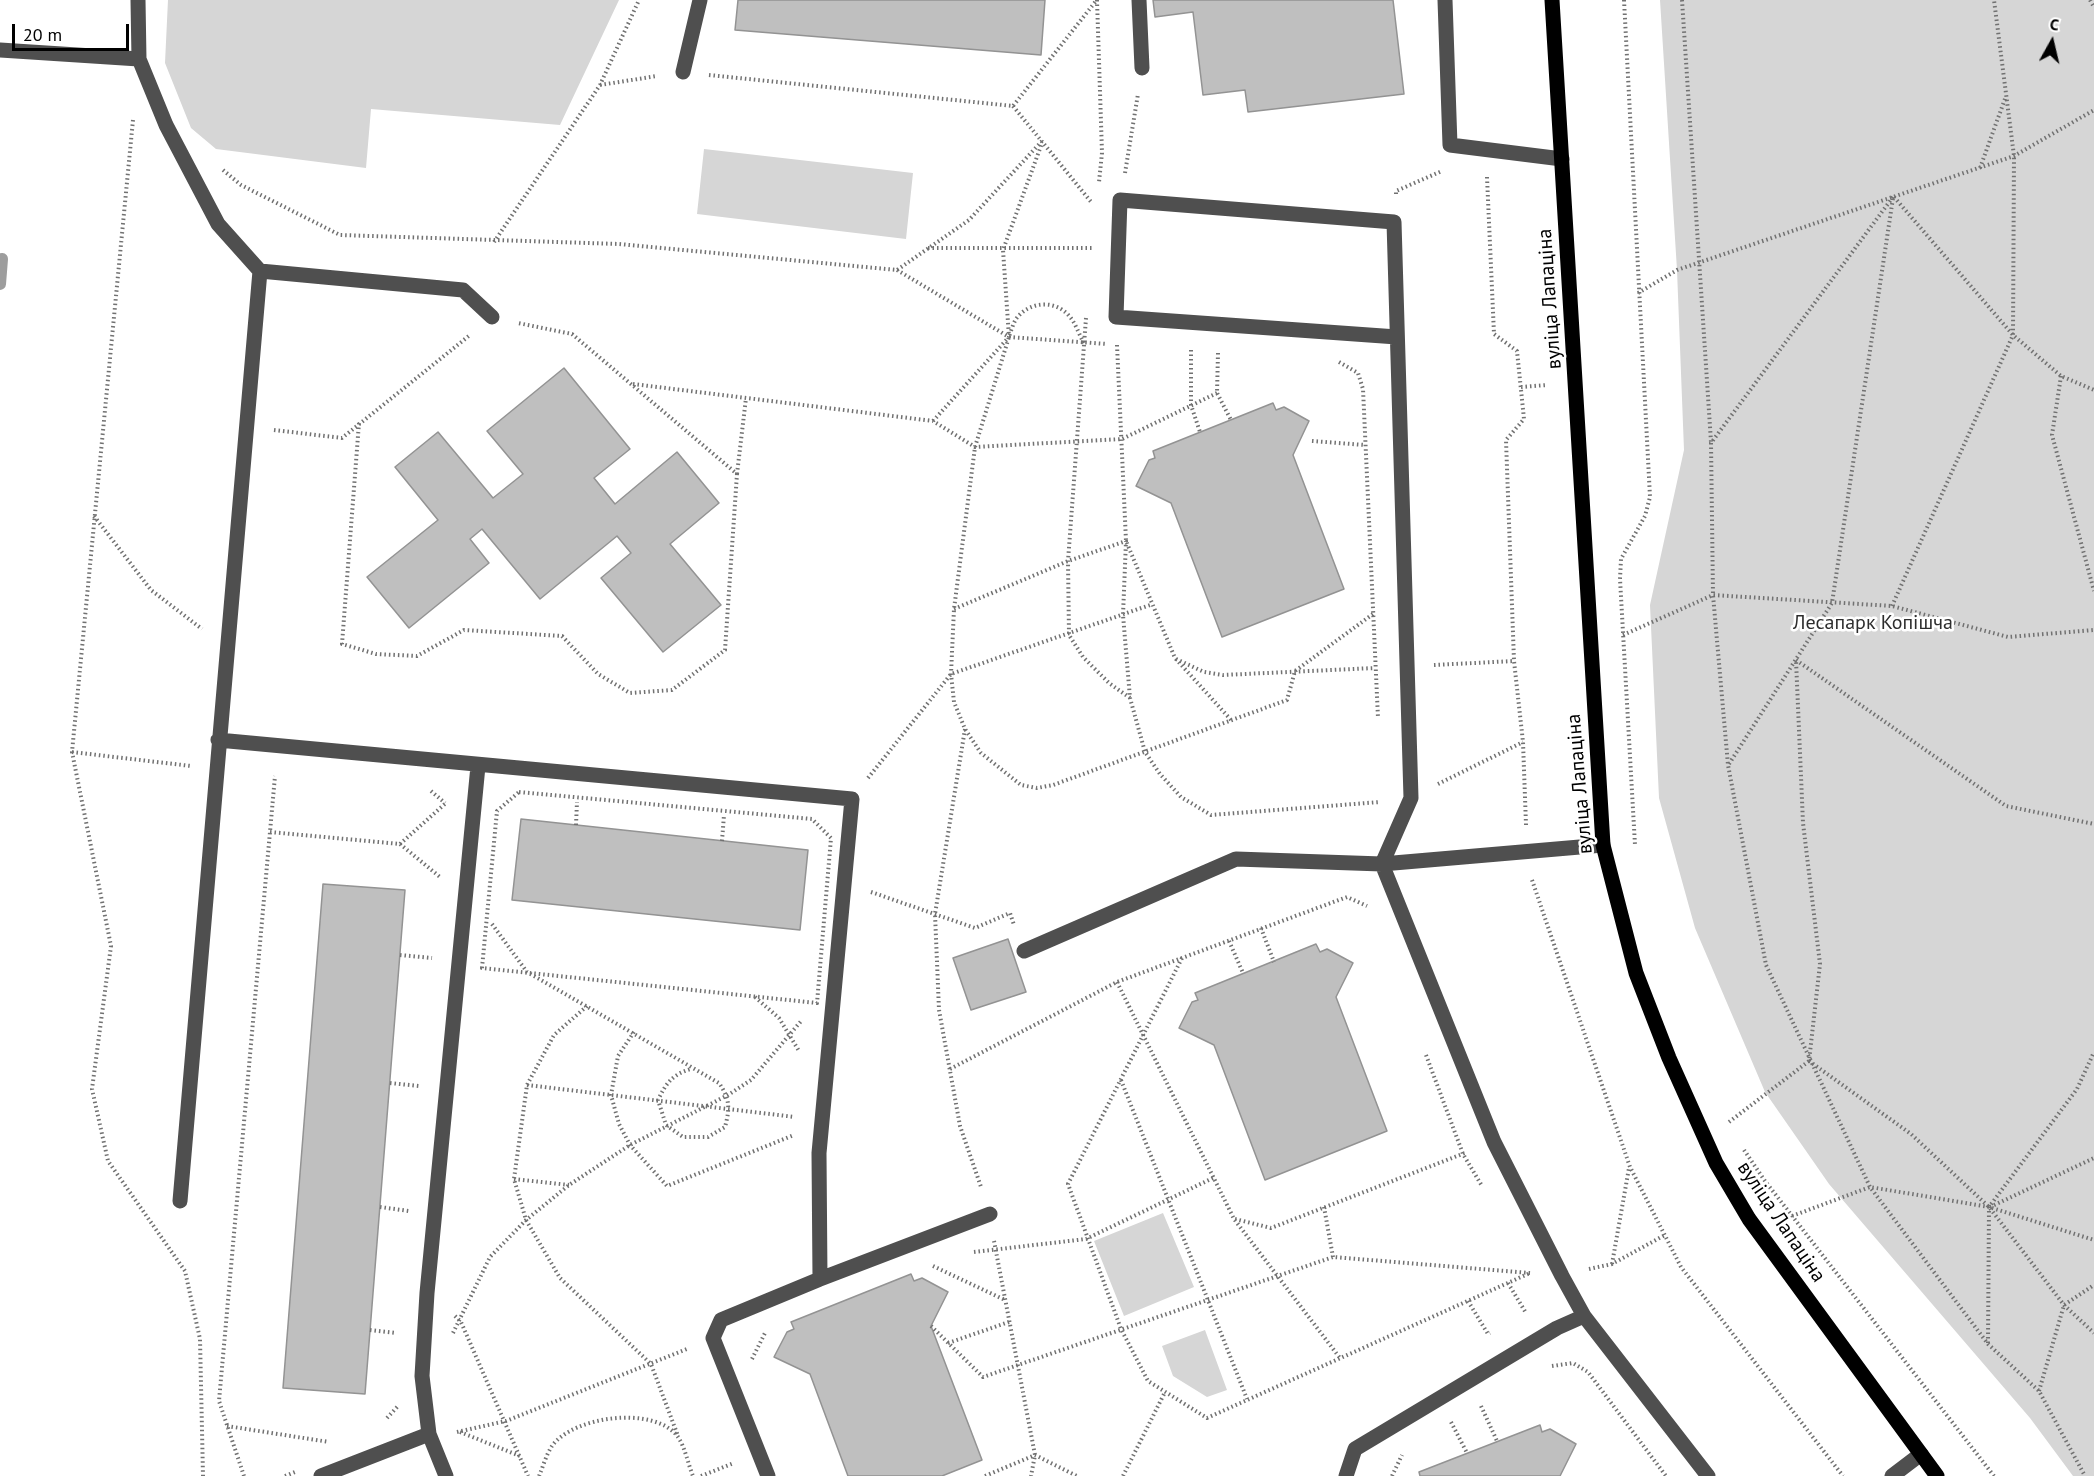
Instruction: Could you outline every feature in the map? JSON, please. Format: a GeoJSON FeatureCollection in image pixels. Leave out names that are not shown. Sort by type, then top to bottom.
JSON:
{"type":"FeatureCollection","features":[{"type":"Feature","properties":{"kind":"main road","name":"вуліца Лапаціна"},"geometry":{"type":"LineString","coordinates":[[1552,0],[1603,845],[1636,973],[1669,1058],[1716,1162],[1749,1219],[1937,1476]]}},
{"type":"Feature","properties":{"kind":"street"},"geometry":{"type":"LineString","coordinates":[[138,0],[139,59],[165,125],[218,224],[260,271],[463,290],[492,317]]}},
{"type":"Feature","properties":{"kind":"street"},"geometry":{"type":"LineString","coordinates":[[683,72],[700,0]]}},
{"type":"Feature","properties":{"kind":"street"},"geometry":{"type":"LineString","coordinates":[[1139,0],[1142,68]]}},
{"type":"Feature","properties":{"kind":"street"},"geometry":{"type":"LineString","coordinates":[[1445,0],[1450,145],[1562,159]]}},
{"type":"Feature","properties":{"kind":"street"},"geometry":{"type":"LineString","coordinates":[[0,50],[139,59]]}},
{"type":"Feature","properties":{"kind":"street"},"geometry":{"type":"LineString","coordinates":[[1397,337],[1116,317],[1120,200],[1394,222],[1397,337],[1405,666],[1411,798],[1382,864],[1494,1142],[1562,1276],[1584,1316],[1708,1476]]}},
{"type":"Feature","properties":{"kind":"street"},"geometry":{"type":"LineString","coordinates":[[180,1201],[215,769],[260,271]]}},
{"type":"Feature","properties":{"kind":"street"},"geometry":{"type":"LineString","coordinates":[[218,740],[852,799],[819,1154],[820,1279]]}},
{"type":"Feature","properties":{"kind":"street"},"geometry":{"type":"LineString","coordinates":[[446,1476],[429,1434],[422,1376],[427,1293],[478,766]]}},
{"type":"Feature","properties":{"kind":"street"},"geometry":{"type":"LineString","coordinates":[[1024,951],[1236,859],[1382,864],[1603,845]]}},
{"type":"Feature","properties":{"kind":"street"},"geometry":{"type":"LineString","coordinates":[[768,1476],[713,1338],[721,1320],[820,1279],[990,1214]]}},
{"type":"Feature","properties":{"kind":"street"},"geometry":{"type":"LineString","coordinates":[[1346,1476],[1355,1449],[1557,1328],[1584,1316]]}},
{"type":"Feature","properties":{"kind":"street"},"geometry":{"type":"LineString","coordinates":[[321,1476],[429,1434]]}},
{"type":"Feature","properties":{"kind":"street"},"geometry":{"type":"LineString","coordinates":[[1892,1476],[1921,1454]]}},
{"type":"Feature","properties":{"kind":"path"},"geometry":{"type":"LineString","coordinates":[[495,242],[600,85],[639,0]]}},
{"type":"Feature","properties":{"kind":"path"},"geometry":{"type":"LineString","coordinates":[[1013,106],[1097,0]]}},
{"type":"Feature","properties":{"kind":"path"},"geometry":{"type":"LineString","coordinates":[[1097,0],[1102,153],[1098,187]]}},
{"type":"Feature","properties":{"kind":"path"},"geometry":{"type":"LineString","coordinates":[[1624,0],[1650,497],[1645,516],[1621,559],[1623,635],[1637,854]]}},
{"type":"Feature","properties":{"kind":"path"},"geometry":{"type":"LineString","coordinates":[[1682,0],[1711,443],[1713,595],[1728,765],[1766,965],[1870,1187],[1988,1344],[2039,1391],[2085,1476]]}},
{"type":"Feature","properties":{"kind":"path"},"geometry":{"type":"LineString","coordinates":[[1892,606],[2013,335],[2014,156],[1994,0]]}},
{"type":"Feature","properties":{"kind":"path"},"geometry":{"type":"LineString","coordinates":[[2090,0],[2094,7]]}},
{"type":"Feature","properties":{"kind":"path"},"geometry":{"type":"LineString","coordinates":[[1120,200],[1142,68]]}},
{"type":"Feature","properties":{"kind":"path"},"geometry":{"type":"LineString","coordinates":[[600,85],[683,72],[1013,106],[1096,209],[1097,198]]}},
{"type":"Feature","properties":{"kind":"path"},"geometry":{"type":"LineString","coordinates":[[1980,168],[2007,95]]}},
{"type":"Feature","properties":{"kind":"path"},"geometry":{"type":"LineString","coordinates":[[1638,293],[1677,270],[2014,156],[2094,110]]}},
{"type":"Feature","properties":{"kind":"path"},"geometry":{"type":"LineString","coordinates":[[133,117],[72,752],[111,946],[92,1089],[108,1161],[185,1270],[200,1339],[203,1476]]}},
{"type":"Feature","properties":{"kind":"path"},"geometry":{"type":"LineString","coordinates":[[897,270],[969,220],[1042,141]]}},
{"type":"Feature","properties":{"kind":"path"},"geometry":{"type":"LineString","coordinates":[[933,421],[1009,337],[1003,250],[1042,141]]}},
{"type":"Feature","properties":{"kind":"path"},"geometry":{"type":"LineString","coordinates":[[218,166],[241,185],[340,235],[495,242],[618,244],[897,270],[1009,337],[1128,346]]}},
{"type":"Feature","properties":{"kind":"path"},"geometry":{"type":"LineString","coordinates":[[1394,222],[1396,191],[1450,168]]}},
{"type":"Feature","properties":{"kind":"path"},"geometry":{"type":"LineString","coordinates":[[1486,168],[1494,334],[1516,351],[1524,419]]}},
{"type":"Feature","properties":{"kind":"path"},"geometry":{"type":"LineString","coordinates":[[1893,197],[2013,335],[2061,376],[2094,390]]}},
{"type":"Feature","properties":{"kind":"path"},"geometry":{"type":"LineString","coordinates":[[1711,443],[1893,197]]}},
{"type":"Feature","properties":{"kind":"path"},"geometry":{"type":"LineString","coordinates":[[1728,765],[1832,603],[1893,197]]}},
{"type":"Feature","properties":{"kind":"path"},"geometry":{"type":"LineString","coordinates":[[1091,260],[1094,238]]}},
{"type":"Feature","properties":{"kind":"path"},"geometry":{"type":"LineString","coordinates":[[928,248],[1003,250],[1093,248]]}},
{"type":"Feature","properties":{"kind":"path"},"geometry":{"type":"LineString","coordinates":[[1084,343],[1070,316],[1056,306],[1036,304],[1025,310],[1016,320],[1009,337],[975,447],[954,609],[951,674],[954,702],[965,729],[981,753],[1005,775],[1021,785],[1037,788],[1053,785],[1287,700],[1295,671],[1373,614]]}},
{"type":"Feature","properties":{"kind":"path"},"geometry":{"type":"LineString","coordinates":[[1087,307],[1068,561],[1069,635],[1083,657],[1109,683],[1130,698]]}},
{"type":"Feature","properties":{"kind":"path"},"geometry":{"type":"LineString","coordinates":[[246,427],[342,438],[492,317],[572,334],[737,474]]}},
{"type":"Feature","properties":{"kind":"path"},"geometry":{"type":"LineString","coordinates":[[1116,317],[1126,541],[1123,615],[1130,698],[1145,752],[1160,774],[1181,797],[1211,815],[1411,798],[1523,742]]}},
{"type":"Feature","properties":{"kind":"path"},"geometry":{"type":"LineString","coordinates":[[1194,322],[1191,351],[1191,405],[1200,432]]}},
{"type":"Feature","properties":{"kind":"path"},"geometry":{"type":"LineString","coordinates":[[1181,350],[1200,351]]}},
{"type":"Feature","properties":{"kind":"path"},"geometry":{"type":"LineString","coordinates":[[1209,352],[1230,353]]}},
{"type":"Feature","properties":{"kind":"path"},"geometry":{"type":"LineString","coordinates":[[1218,352],[1217,393],[1231,420]]}},
{"type":"Feature","properties":{"kind":"path"},"geometry":{"type":"LineString","coordinates":[[1337,361],[1358,373],[1360,381],[1378,724]]}},
{"type":"Feature","properties":{"kind":"path"},"geometry":{"type":"LineString","coordinates":[[2061,376],[2052,435],[2094,591]]}},
{"type":"Feature","properties":{"kind":"path"},"geometry":{"type":"LineString","coordinates":[[630,384],[933,421],[975,447],[1122,440],[1217,393]]}},
{"type":"Feature","properties":{"kind":"path"},"geometry":{"type":"LineString","coordinates":[[359,423],[342,644],[376,654],[417,656],[464,630],[562,636],[598,674],[630,693],[672,690],[725,650],[737,474],[746,398]]}},
{"type":"Feature","properties":{"kind":"path"},"geometry":{"type":"LineString","coordinates":[[1312,441],[1365,445]]}},
{"type":"Feature","properties":{"kind":"path"},"geometry":{"type":"LineString","coordinates":[[94,516],[151,590],[227,647]]}},
{"type":"Feature","properties":{"kind":"path"},"geometry":{"type":"LineString","coordinates":[[954,609],[1068,561],[1126,541]]}},
{"type":"Feature","properties":{"kind":"path"},"geometry":{"type":"LineString","coordinates":[[1126,541],[1150,605],[1175,658],[1232,721]]}},
{"type":"Feature","properties":{"kind":"path"},"geometry":{"type":"LineString","coordinates":[[1623,635],[1713,595],[1892,606],[2008,637],[2094,630]]}},
{"type":"Feature","properties":{"kind":"path"},"geometry":{"type":"LineString","coordinates":[[852,799],[951,674],[1069,635],[1150,605]]}},
{"type":"Feature","properties":{"kind":"path"},"geometry":{"type":"LineString","coordinates":[[1175,658],[1204,672],[1223,675],[1514,661]]}},
{"type":"Feature","properties":{"kind":"path"},"geometry":{"type":"LineString","coordinates":[[1796,660],[2006,806],[2094,824]]}},
{"type":"Feature","properties":{"kind":"path"},"geometry":{"type":"LineString","coordinates":[[1728,1122],[1809,1061],[1820,964],[1803,823],[1796,660]]}},
{"type":"Feature","properties":{"kind":"path"},"geometry":{"type":"LineString","coordinates":[[965,729],[935,914],[939,1010],[960,1126],[990,1214]]}},
{"type":"Feature","properties":{"kind":"path"},"geometry":{"type":"LineString","coordinates":[[72,752],[215,769]]}},
{"type":"Feature","properties":{"kind":"path"},"geometry":{"type":"LineString","coordinates":[[244,1476],[219,1401],[275,776],[286,777]]}},
{"type":"Feature","properties":{"kind":"path"},"geometry":{"type":"LineString","coordinates":[[423,790],[435,791],[450,808]]}},
{"type":"Feature","properties":{"kind":"path"},"geometry":{"type":"LineString","coordinates":[[1381,791],[1382,802]]}},
{"type":"Feature","properties":{"kind":"path"},"geometry":{"type":"LineString","coordinates":[[816,1015],[831,838],[812,819],[519,792],[497,811],[482,968],[817,1003]]}},
{"type":"Feature","properties":{"kind":"path"},"geometry":{"type":"LineString","coordinates":[[576,825],[578,798]]}},
{"type":"Feature","properties":{"kind":"path"},"geometry":{"type":"LineString","coordinates":[[400,844],[446,803]]}},
{"type":"Feature","properties":{"kind":"path"},"geometry":{"type":"LineString","coordinates":[[722,841],[725,812]]}},
{"type":"Feature","properties":{"kind":"path"},"geometry":{"type":"LineString","coordinates":[[270,832],[400,844],[448,885]]}},
{"type":"Feature","properties":{"kind":"path"},"geometry":{"type":"LineString","coordinates":[[844,883],[975,927],[1010,913],[1024,951]]}},
{"type":"Feature","properties":{"kind":"path"},"geometry":{"type":"LineString","coordinates":[[950,1069],[1117,982],[1347,897]]}},
{"type":"Feature","properties":{"kind":"path"},"geometry":{"type":"LineString","coordinates":[[487,916],[527,972],[634,1032],[691,1069],[719,1083],[728,1095],[730,1109],[725,1127],[708,1137],[683,1137],[666,1125],[658,1100],[666,1083],[678,1072],[691,1069]]}},
{"type":"Feature","properties":{"kind":"path"},"geometry":{"type":"LineString","coordinates":[[1261,928],[1274,962]]}},
{"type":"Feature","properties":{"kind":"path"},"geometry":{"type":"LineString","coordinates":[[1229,941],[1243,973]]}},
{"type":"Feature","properties":{"kind":"path"},"geometry":{"type":"LineString","coordinates":[[400,955],[442,958]]}},
{"type":"Feature","properties":{"kind":"path"},"geometry":{"type":"LineString","coordinates":[[931,1326],[983,1377],[1121,1329],[1333,1257],[1530,1273],[1207,1418],[1148,1381],[1121,1329],[1086,1239],[1068,1184],[1182,958]]}},
{"type":"Feature","properties":{"kind":"path"},"geometry":{"type":"LineString","coordinates":[[1117,982],[1234,1219],[1340,1358]]}},
{"type":"Feature","properties":{"kind":"path"},"geometry":{"type":"LineString","coordinates":[[755,996],[779,1018],[800,1053]]}},
{"type":"Feature","properties":{"kind":"path"},"geometry":{"type":"LineString","coordinates":[[810,1011],[817,1003]]}},
{"type":"Feature","properties":{"kind":"path"},"geometry":{"type":"LineString","coordinates":[[587,1006],[554,1035],[527,1085],[514,1179],[526,1220],[560,1278],[651,1364],[693,1476]]}},
{"type":"Feature","properties":{"kind":"path"},"geometry":{"type":"LineString","coordinates":[[449,1340],[461,1322],[490,1257],[526,1220],[569,1185],[630,1145],[728,1095],[751,1080],[804,1018]]}},
{"type":"Feature","properties":{"kind":"path"},"geometry":{"type":"LineString","coordinates":[[634,1032],[618,1056],[611,1095],[619,1124],[630,1145],[667,1186],[794,1135],[799,1126]]}},
{"type":"Feature","properties":{"kind":"path"},"geometry":{"type":"LineString","coordinates":[[1988,1344],[1989,1207],[2077,1089],[2094,1052]]}},
{"type":"Feature","properties":{"kind":"path"},"geometry":{"type":"LineString","coordinates":[[1809,1061],[1911,1134],[1989,1207],[2064,1305],[2094,1334]]}},
{"type":"Feature","properties":{"kind":"path"},"geometry":{"type":"LineString","coordinates":[[1120,1080],[1246,1399]]}},
{"type":"Feature","properties":{"kind":"path"},"geometry":{"type":"LineString","coordinates":[[390,1083],[430,1087]]}},
{"type":"Feature","properties":{"kind":"path"},"geometry":{"type":"LineString","coordinates":[[527,1085],[804,1118]]}},
{"type":"Feature","properties":{"kind":"path"},"geometry":{"type":"LineString","coordinates":[[1723,1112],[1733,1131]]}},
{"type":"Feature","properties":{"kind":"path"},"geometry":{"type":"LineString","coordinates":[[1234,1219],[1271,1227],[1494,1142]]}},
{"type":"Feature","properties":{"kind":"path"},"geometry":{"type":"LineString","coordinates":[[1743,1148],[1792,1216],[1994,1476]]}},
{"type":"Feature","properties":{"kind":"path"},"geometry":{"type":"LineString","coordinates":[[1989,1207],[2094,1158]]}},
{"type":"Feature","properties":{"kind":"path"},"geometry":{"type":"LineString","coordinates":[[1612,1264],[1630,1167]]}},
{"type":"Feature","properties":{"kind":"path"},"geometry":{"type":"LineString","coordinates":[[972,1252],[1086,1239],[1213,1178]]}},
{"type":"Feature","properties":{"kind":"path"},"geometry":{"type":"LineString","coordinates":[[514,1179],[569,1185]]}},
{"type":"Feature","properties":{"kind":"path"},"geometry":{"type":"LineString","coordinates":[[1792,1216],[1870,1187],[1989,1207],[2094,1240]]}},
{"type":"Feature","properties":{"kind":"path"},"geometry":{"type":"LineString","coordinates":[[380,1207],[420,1212]]}},
{"type":"Feature","properties":{"kind":"path"},"geometry":{"type":"LineString","coordinates":[[1324,1207],[1333,1257]]}},
{"type":"Feature","properties":{"kind":"path"},"geometry":{"type":"LineString","coordinates":[[1562,1276],[1612,1264],[1665,1235]]}},
{"type":"Feature","properties":{"kind":"path"},"geometry":{"type":"LineString","coordinates":[[996,1250],[1035,1455],[1031,1476]]}},
{"type":"Feature","properties":{"kind":"path"},"geometry":{"type":"LineString","coordinates":[[924,1262],[1005,1301]]}},
{"type":"Feature","properties":{"kind":"path"},"geometry":{"type":"LineString","coordinates":[[1508,1283],[1527,1314]]}},
{"type":"Feature","properties":{"kind":"path"},"geometry":{"type":"LineString","coordinates":[[2039,1391],[2064,1305],[2094,1285]]}},
{"type":"Feature","properties":{"kind":"path"},"geometry":{"type":"LineString","coordinates":[[427,1293],[461,1322],[528,1476]]}},
{"type":"Feature","properties":{"kind":"path"},"geometry":{"type":"LineString","coordinates":[[1468,1301],[1488,1334],[1497,1329]]}},
{"type":"Feature","properties":{"kind":"path"},"geometry":{"type":"LineString","coordinates":[[1517,1319],[1536,1310]]}},
{"type":"Feature","properties":{"kind":"path"},"geometry":{"type":"LineString","coordinates":[[948,1343],[1010,1322]]}},
{"type":"Feature","properties":{"kind":"path"},"geometry":{"type":"LineString","coordinates":[[370,1330],[399,1333]]}},
{"type":"Feature","properties":{"kind":"path"},"geometry":{"type":"LineString","coordinates":[[751,1362],[767,1330]]}},
{"type":"Feature","properties":{"kind":"path"},"geometry":{"type":"LineString","coordinates":[[429,1434],[459,1432],[506,1421],[713,1338]]}},
{"type":"Feature","properties":{"kind":"path"},"geometry":{"type":"LineString","coordinates":[[1544,1369],[1553,1365],[1573,1363],[1588,1372],[1666,1476]]}},
{"type":"Feature","properties":{"kind":"path"},"geometry":{"type":"LineString","coordinates":[[1123,1476],[1165,1392]]}},
{"type":"Feature","properties":{"kind":"path"},"geometry":{"type":"LineString","coordinates":[[1470,1408],[1489,1398]]}},
{"type":"Feature","properties":{"kind":"path"},"geometry":{"type":"LineString","coordinates":[[383,1423],[403,1400]]}},
{"type":"Feature","properties":{"kind":"path"},"geometry":{"type":"LineString","coordinates":[[1480,1403],[1497,1441]]}},
{"type":"Feature","properties":{"kind":"path"},"geometry":{"type":"LineString","coordinates":[[539,1476],[553,1445],[576,1427],[618,1417],[656,1422],[678,1436]]}},
{"type":"Feature","properties":{"kind":"path"},"geometry":{"type":"LineString","coordinates":[[1449,1418],[1467,1453]]}},
{"type":"Feature","properties":{"kind":"path"},"geometry":{"type":"LineString","coordinates":[[456,1421],[459,1432]]}},
{"type":"Feature","properties":{"kind":"path"},"geometry":{"type":"LineString","coordinates":[[227,1426],[340,1443]]}},
{"type":"Feature","properties":{"kind":"path"},"geometry":{"type":"LineString","coordinates":[[459,1432],[520,1456]]}},
{"type":"Feature","properties":{"kind":"path"},"geometry":{"type":"LineString","coordinates":[[1392,1476],[1406,1446]]}},
{"type":"Feature","properties":{"kind":"path"},"geometry":{"type":"LineString","coordinates":[[985,1476],[1035,1455],[1077,1476]]}},
{"type":"Feature","properties":{"kind":"path"},"geometry":{"type":"LineString","coordinates":[[285,1476],[296,1472]]}},
{"type":"Feature","properties":{"kind":"green space"},"geometry":{"type":"Polygon","coordinates":[[[168,0],[619,0],[560,125],[371,109],[366,168],[216,149],[191,128],[165,63],[168,0]]]}},
{"type":"Feature","properties":{"kind":"green space","name":"Лесапарк Копішча"},"geometry":{"type":"Polygon","coordinates":[[[1660,0],[2094,0],[2094,1476],[2073,1476],[2030,1418],[1829,1184],[1765,1092],[1695,928],[1659,798],[1650,605],[1684,450],[1677,270],[1660,0]]]}},
{"type":"Feature","properties":{"kind":"green space"},"geometry":{"type":"Polygon","coordinates":[[[704,149],[913,173],[906,239],[697,214],[704,149]]]}},
{"type":"Feature","properties":{"kind":"green space"},"geometry":{"type":"Polygon","coordinates":[[[1163,1213],[1194,1287],[1124,1316],[1094,1241],[1163,1213]]]}},
{"type":"Feature","properties":{"kind":"green space"},"geometry":{"type":"Polygon","coordinates":[[[1205,1330],[1227,1390],[1207,1397],[1173,1376],[1162,1346],[1205,1330]]]}},
{"type":"Feature","properties":{"kind":"building"},"geometry":{"type":"Polygon","coordinates":[[[738,0],[1045,0],[1041,55],[735,30],[738,0]]]}},
{"type":"Feature","properties":{"kind":"building"},"geometry":{"type":"Polygon","coordinates":[[[1153,0],[1393,0],[1404,94],[1248,112],[1245,90],[1203,95],[1193,12],[1155,17],[1153,0]]]}},
{"type":"Feature","properties":{"kind":"building"},"geometry":{"type":"Polygon","coordinates":[[[564,368],[630,449],[594,478],[615,504],[677,452],[719,503],[670,544],[721,605],[663,652],[601,578],[631,553],[617,536],[540,599],[482,529],[470,539],[489,563],[409,628],[367,577],[438,520],[395,467],[438,432],[493,498],[523,474],[487,431],[564,368]]]}},
{"type":"Feature","properties":{"kind":"building"},"geometry":{"type":"Polygon","coordinates":[[[1273,403],[1276,410],[1284,407],[1309,421],[1293,455],[1344,589],[1222,637],[1171,503],[1136,486],[1149,460],[1155,458],[1153,451],[1273,403]]]}},
{"type":"Feature","properties":{"kind":"building"},"geometry":{"type":"Polygon","coordinates":[[[521,819],[808,850],[800,930],[512,900],[521,819]]]}},
{"type":"Feature","properties":{"kind":"building"},"geometry":{"type":"Polygon","coordinates":[[[323,884],[405,890],[365,1394],[283,1388],[323,884]]]}},
{"type":"Feature","properties":{"kind":"building"},"geometry":{"type":"Polygon","coordinates":[[[1008,939],[1026,992],[971,1010],[953,958],[1008,939]]]}},
{"type":"Feature","properties":{"kind":"building"},"geometry":{"type":"Polygon","coordinates":[[[1316,944],[1320,952],[1327,949],[1353,963],[1336,997],[1387,1131],[1265,1180],[1214,1045],[1179,1028],[1192,1002],[1198,1000],[1195,993],[1316,944]]]}},
{"type":"Feature","properties":{"kind":"building"},"geometry":{"type":"Polygon","coordinates":[[[911,1274],[914,1281],[922,1278],[948,1292],[931,1326],[982,1460],[942,1476],[848,1476],[810,1374],[774,1357],[787,1332],[794,1329],[791,1322],[911,1274]]]}},
{"type":"Feature","properties":{"kind":"building"},"geometry":{"type":"Polygon","coordinates":[[[1540,1425],[1542,1432],[1550,1429],[1576,1444],[1560,1476],[1420,1476],[1419,1472],[1540,1425]]]}},
{"type":"Feature","properties":{"kind":"waterway"},"geometry":{"type":"LineString","coordinates":[[0,284],[2,259]]}}]}
